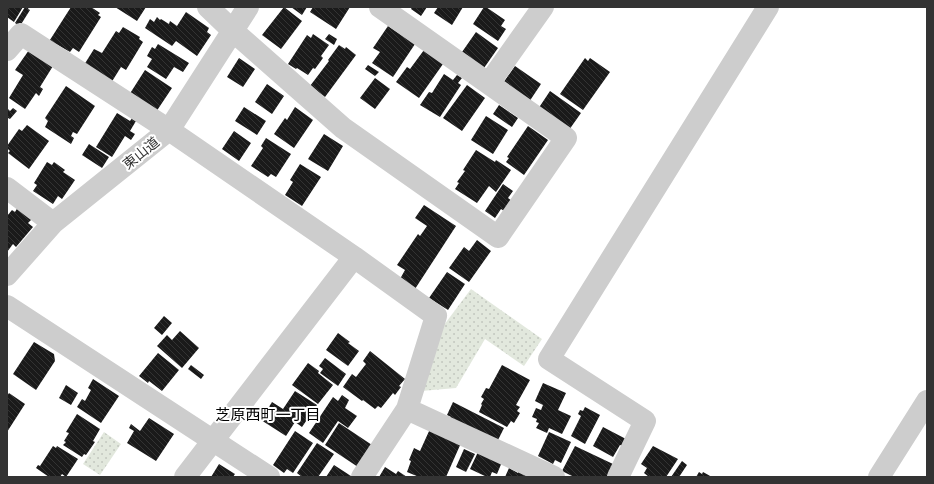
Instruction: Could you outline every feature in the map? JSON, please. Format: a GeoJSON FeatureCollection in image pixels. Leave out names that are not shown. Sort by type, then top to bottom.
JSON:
{"type":"FeatureCollection","features":[{"type":"Feature","properties":{"kind":"street"},"geometry":{"type":"LineString","coordinates":[[208,7],[343,128],[498,237],[566,138],[380,7]]}},
{"type":"Feature","properties":{"kind":"street","name":"東山道"},"geometry":{"type":"LineString","coordinates":[[7,275],[53,223],[169,130],[248,7]]}},
{"type":"Feature","properties":{"kind":"street"},"geometry":{"type":"LineString","coordinates":[[489,83],[543,7]]}},
{"type":"Feature","properties":{"kind":"street"},"geometry":{"type":"LineString","coordinates":[[625,474],[645,421],[549,359],[768,7]]}},
{"type":"Feature","properties":{"kind":"street"},"geometry":{"type":"LineString","coordinates":[[7,50],[21,34],[169,130],[354,257],[436,316],[407,409],[362,477]]}},
{"type":"Feature","properties":{"kind":"street"},"geometry":{"type":"LineString","coordinates":[[7,188],[53,223]]}},
{"type":"Feature","properties":{"kind":"street"},"geometry":{"type":"LineString","coordinates":[[185,477],[354,257]]}},
{"type":"Feature","properties":{"kind":"street"},"geometry":{"type":"LineString","coordinates":[[7,306],[269,477]]}},
{"type":"Feature","properties":{"kind":"street"},"geometry":{"type":"LineString","coordinates":[[879,477],[927,401]]}},
{"type":"Feature","properties":{"kind":"street"},"geometry":{"type":"LineString","coordinates":[[407,409],[554,477]]}},
{"type":"Feature","properties":{"kind":"shaded area"},"geometry":{"type":"Polygon","coordinates":[[[471,289],[542,339],[524,366],[485,339],[456,388],[421,391],[444,325],[471,289]]]}},
{"type":"Feature","properties":{"kind":"shaded area"},"geometry":{"type":"Polygon","coordinates":[[[104,432],[121,444],[100,475],[83,464],[104,432]]]}},
{"type":"Feature","properties":{"kind":"building"},"geometry":{"type":"Polygon","coordinates":[[[7,7],[23,7],[14,22],[7,17],[7,7]]]}},
{"type":"Feature","properties":{"kind":"building"},"geometry":{"type":"Polygon","coordinates":[[[25,7],[29,7],[28,9],[30,10],[20,26],[15,23],[25,7]]]}},
{"type":"Feature","properties":{"kind":"building"},"geometry":{"type":"Polygon","coordinates":[[[71,7],[91,7],[100,13],[98,15],[101,17],[79,52],[73,48],[70,52],[56,44],[48,43],[71,7]]]}},
{"type":"Feature","properties":{"kind":"building"},"geometry":{"type":"Polygon","coordinates":[[[115,7],[146,7],[137,21],[115,7]]]}},
{"type":"Feature","properties":{"kind":"building"},"geometry":{"type":"Polygon","coordinates":[[[284,7],[302,21],[281,49],[262,35],[284,7]]]}},
{"type":"Feature","properties":{"kind":"building"},"geometry":{"type":"Polygon","coordinates":[[[291,7],[307,7],[302,15],[291,7]]]}},
{"type":"Feature","properties":{"kind":"building"},"geometry":{"type":"Polygon","coordinates":[[[313,7],[350,7],[336,29],[310,12],[313,7]]]}},
{"type":"Feature","properties":{"kind":"building"},"geometry":{"type":"Polygon","coordinates":[[[412,7],[427,7],[421,16],[411,9],[412,7]]]}},
{"type":"Feature","properties":{"kind":"building"},"geometry":{"type":"Polygon","coordinates":[[[438,7],[463,7],[452,25],[434,13],[438,7]]]}},
{"type":"Feature","properties":{"kind":"building"},"geometry":{"type":"Polygon","coordinates":[[[484,7],[505,20],[501,26],[506,29],[498,41],[473,24],[484,7]]]}},
{"type":"Feature","properties":{"kind":"building"},"geometry":{"type":"Polygon","coordinates":[[[186,12],[209,28],[207,32],[211,35],[197,56],[176,41],[172,46],[145,28],[150,19],[154,22],[157,17],[169,24],[170,21],[177,26],[186,12]]]}},
{"type":"Feature","properties":{"kind":"building"},"geometry":{"type":"Polygon","coordinates":[[[388,26],[415,44],[393,77],[372,63],[380,52],[373,48],[388,26]]]}},
{"type":"Feature","properties":{"kind":"building"},"geometry":{"type":"Polygon","coordinates":[[[123,27],[140,37],[139,39],[143,42],[126,70],[121,67],[111,83],[84,65],[94,49],[102,53],[116,31],[119,33],[123,27]]]}},
{"type":"Feature","properties":{"kind":"building"},"geometry":{"type":"Polygon","coordinates":[[[476,32],[498,48],[484,68],[462,52],[476,32]]]}},
{"type":"Feature","properties":{"kind":"building"},"geometry":{"type":"Polygon","coordinates":[[[313,34],[329,45],[321,56],[323,58],[315,69],[313,68],[308,75],[288,64],[307,35],[311,38],[313,34]]]}},
{"type":"Feature","properties":{"kind":"building"},"geometry":{"type":"Polygon","coordinates":[[[329,34],[337,39],[334,45],[325,39],[329,34]]]}},
{"type":"Feature","properties":{"kind":"building"},"geometry":{"type":"Polygon","coordinates":[[[158,44],[189,63],[183,72],[174,67],[166,79],[147,67],[152,59],[147,56],[152,47],[155,49],[158,44]]]}},
{"type":"Feature","properties":{"kind":"building"},"geometry":{"type":"Polygon","coordinates":[[[339,45],[345,49],[346,47],[356,55],[325,97],[310,86],[339,45]]]}},
{"type":"Feature","properties":{"kind":"building"},"geometry":{"type":"Polygon","coordinates":[[[29,50],[53,66],[40,87],[43,89],[39,96],[36,93],[25,109],[9,98],[23,75],[15,70],[29,50]]]}},
{"type":"Feature","properties":{"kind":"building"},"geometry":{"type":"Polygon","coordinates":[[[424,50],[443,64],[419,98],[396,82],[407,67],[410,69],[424,50]]]}},
{"type":"Feature","properties":{"kind":"building"},"geometry":{"type":"Polygon","coordinates":[[[239,58],[255,69],[243,87],[227,77],[239,58]]]}},
{"type":"Feature","properties":{"kind":"building"},"geometry":{"type":"Polygon","coordinates":[[[585,58],[588,61],[590,58],[610,72],[583,110],[560,94],[585,58]]]}},
{"type":"Feature","properties":{"kind":"building"},"geometry":{"type":"Polygon","coordinates":[[[368,65],[379,72],[375,76],[365,69],[368,65]]]}},
{"type":"Feature","properties":{"kind":"building"},"geometry":{"type":"Polygon","coordinates":[[[515,66],[541,84],[529,102],[503,83],[515,66]]]}},
{"type":"Feature","properties":{"kind":"building"},"geometry":{"type":"Polygon","coordinates":[[[145,70],[172,88],[156,112],[129,95],[145,70]]]}},
{"type":"Feature","properties":{"kind":"building"},"geometry":{"type":"Polygon","coordinates":[[[444,74],[453,80],[457,75],[462,78],[458,83],[461,85],[440,117],[420,105],[429,92],[432,93],[444,74]]]}},
{"type":"Feature","properties":{"kind":"building"},"geometry":{"type":"Polygon","coordinates":[[[375,78],[390,89],[375,109],[360,98],[375,78]]]}},
{"type":"Feature","properties":{"kind":"building"},"geometry":{"type":"Polygon","coordinates":[[[267,84],[284,96],[272,114],[255,102],[267,84]]]}},
{"type":"Feature","properties":{"kind":"building"},"geometry":{"type":"Polygon","coordinates":[[[467,85],[485,98],[462,131],[443,118],[467,85]]]}},
{"type":"Feature","properties":{"kind":"building"},"geometry":{"type":"Polygon","coordinates":[[[66,86],[95,106],[77,134],[73,132],[71,136],[74,138],[71,144],[45,127],[48,121],[45,118],[66,86]]]}},
{"type":"Feature","properties":{"kind":"building"},"geometry":{"type":"Polygon","coordinates":[[[550,91],[581,113],[569,130],[538,109],[550,91]]]}},
{"type":"Feature","properties":{"kind":"building"},"geometry":{"type":"Polygon","coordinates":[[[499,105],[518,118],[512,127],[493,114],[499,105]]]}},
{"type":"Feature","properties":{"kind":"building"},"geometry":{"type":"Polygon","coordinates":[[[244,107],[266,121],[257,135],[235,121],[244,107]]]}},
{"type":"Feature","properties":{"kind":"building"},"geometry":{"type":"Polygon","coordinates":[[[295,107],[313,120],[294,148],[274,134],[285,118],[287,120],[295,107]]]}},
{"type":"Feature","properties":{"kind":"building"},"geometry":{"type":"Polygon","coordinates":[[[7,108],[10,111],[13,108],[17,111],[10,119],[7,119],[7,108]]]}},
{"type":"Feature","properties":{"kind":"building"},"geometry":{"type":"Polygon","coordinates":[[[117,113],[130,121],[132,118],[136,121],[130,131],[135,134],[131,140],[125,136],[112,157],[96,147],[117,113]]]}},
{"type":"Feature","properties":{"kind":"building"},"geometry":{"type":"Polygon","coordinates":[[[486,116],[508,130],[493,154],[471,140],[486,116]]]}},
{"type":"Feature","properties":{"kind":"building"},"geometry":{"type":"Polygon","coordinates":[[[27,125],[49,141],[29,169],[8,153],[10,151],[7,148],[19,129],[22,131],[27,125]]]}},
{"type":"Feature","properties":{"kind":"building"},"geometry":{"type":"Polygon","coordinates":[[[528,126],[548,140],[524,175],[506,162],[509,158],[507,157],[528,126]]]}},
{"type":"Feature","properties":{"kind":"building"},"geometry":{"type":"Polygon","coordinates":[[[234,131],[251,143],[239,161],[222,149],[234,131]]]}},
{"type":"Feature","properties":{"kind":"building"},"geometry":{"type":"Polygon","coordinates":[[[324,134],[343,146],[328,171],[308,159],[324,134]]]}},
{"type":"Feature","properties":{"kind":"building"},"geometry":{"type":"Polygon","coordinates":[[[266,138],[291,154],[276,177],[271,174],[268,177],[251,166],[263,148],[261,146],[266,138]]]}},
{"type":"Feature","properties":{"kind":"building"},"geometry":{"type":"Polygon","coordinates":[[[89,144],[109,157],[102,168],[82,155],[89,144]]]}},
{"type":"Feature","properties":{"kind":"building"},"geometry":{"type":"Polygon","coordinates":[[[476,150],[495,162],[496,160],[511,170],[496,192],[489,186],[477,203],[455,189],[459,183],[457,182],[465,171],[463,170],[476,150]]]}},
{"type":"Feature","properties":{"kind":"building"},"geometry":{"type":"Polygon","coordinates":[[[47,162],[52,165],[54,162],[65,170],[63,172],[75,180],[62,199],[58,196],[53,204],[33,191],[37,185],[34,183],[47,162]]]}},
{"type":"Feature","properties":{"kind":"building"},"geometry":{"type":"Polygon","coordinates":[[[300,164],[321,177],[302,206],[285,195],[293,182],[290,180],[300,164]]]}},
{"type":"Feature","properties":{"kind":"building"},"geometry":{"type":"Polygon","coordinates":[[[503,184],[513,191],[508,198],[512,201],[504,211],[501,209],[495,218],[485,211],[503,184]]]}},
{"type":"Feature","properties":{"kind":"building"},"geometry":{"type":"Polygon","coordinates":[[[424,205],[456,226],[415,289],[400,279],[405,270],[397,265],[418,234],[420,236],[427,226],[415,218],[424,205]]]}},
{"type":"Feature","properties":{"kind":"building"},"geometry":{"type":"Polygon","coordinates":[[[18,207],[32,219],[28,223],[33,227],[16,247],[13,244],[7,252],[7,216],[12,210],[15,212],[18,207]]]}},
{"type":"Feature","properties":{"kind":"building"},"geometry":{"type":"Polygon","coordinates":[[[477,240],[491,251],[469,282],[449,268],[464,247],[469,251],[477,240]]]}},
{"type":"Feature","properties":{"kind":"building"},"geometry":{"type":"Polygon","coordinates":[[[447,272],[465,284],[448,310],[429,298],[447,272]]]}},
{"type":"Feature","properties":{"kind":"building"},"geometry":{"type":"Polygon","coordinates":[[[164,316],[172,323],[162,335],[154,328],[164,316]]]}},
{"type":"Feature","properties":{"kind":"building"},"geometry":{"type":"Polygon","coordinates":[[[180,331],[199,348],[182,368],[157,346],[167,335],[172,340],[180,331]]]}},
{"type":"Feature","properties":{"kind":"building"},"geometry":{"type":"Polygon","coordinates":[[[338,333],[359,351],[348,366],[326,350],[338,333]]]}},
{"type":"Feature","properties":{"kind":"building"},"geometry":{"type":"Polygon","coordinates":[[[34,342],[54,354],[55,361],[36,390],[13,374],[34,342]]]}},
{"type":"Feature","properties":{"kind":"building"},"geometry":{"type":"Polygon","coordinates":[[[370,351],[405,379],[399,386],[401,387],[395,395],[393,393],[381,408],[378,406],[375,409],[343,387],[352,374],[356,377],[366,364],[363,361],[370,351]]]}},
{"type":"Feature","properties":{"kind":"building"},"geometry":{"type":"Polygon","coordinates":[[[158,353],[179,370],[162,391],[149,381],[148,383],[139,376],[158,353]]]}},
{"type":"Feature","properties":{"kind":"building"},"geometry":{"type":"Polygon","coordinates":[[[325,358],[346,374],[338,386],[320,373],[323,369],[319,366],[325,358]]]}},
{"type":"Feature","properties":{"kind":"building"},"geometry":{"type":"Polygon","coordinates":[[[308,363],[319,371],[318,373],[333,385],[318,404],[292,385],[308,363]]]}},
{"type":"Feature","properties":{"kind":"building"},"geometry":{"type":"Polygon","coordinates":[[[191,365],[204,375],[201,379],[188,369],[191,365]]]}},
{"type":"Feature","properties":{"kind":"building"},"geometry":{"type":"Polygon","coordinates":[[[502,365],[530,380],[516,405],[520,407],[517,411],[520,413],[514,423],[511,421],[507,427],[479,412],[484,399],[481,397],[486,388],[489,389],[502,365]]]}},
{"type":"Feature","properties":{"kind":"building"},"geometry":{"type":"Polygon","coordinates":[[[93,379],[119,396],[101,423],[77,407],[82,399],[85,401],[91,390],[88,388],[93,379]]]}},
{"type":"Feature","properties":{"kind":"building"},"geometry":{"type":"Polygon","coordinates":[[[543,383],[566,393],[558,410],[571,416],[562,434],[549,428],[547,433],[536,428],[539,423],[536,422],[537,419],[532,417],[536,408],[541,410],[543,405],[535,401],[543,383]]]}},
{"type":"Feature","properties":{"kind":"building"},"geometry":{"type":"Polygon","coordinates":[[[66,385],[78,393],[71,405],[59,398],[66,385]]]}},
{"type":"Feature","properties":{"kind":"building"},"geometry":{"type":"Polygon","coordinates":[[[295,391],[317,405],[302,427],[295,422],[286,436],[261,420],[272,402],[283,409],[295,391]]]}},
{"type":"Feature","properties":{"kind":"building"},"geometry":{"type":"Polygon","coordinates":[[[9,393],[25,404],[7,432],[7,396],[9,393]]]}},
{"type":"Feature","properties":{"kind":"building"},"geometry":{"type":"Polygon","coordinates":[[[342,395],[349,400],[345,408],[357,416],[348,428],[338,421],[323,443],[309,433],[333,397],[338,401],[342,395]]]}},
{"type":"Feature","properties":{"kind":"building"},"geometry":{"type":"Polygon","coordinates":[[[453,402],[504,428],[497,442],[450,418],[451,417],[447,415],[453,402]]]}},
{"type":"Feature","properties":{"kind":"building"},"geometry":{"type":"Polygon","coordinates":[[[585,407],[600,415],[585,444],[571,436],[581,416],[578,414],[580,410],[583,411],[585,407]]]}},
{"type":"Feature","properties":{"kind":"building"},"geometry":{"type":"Polygon","coordinates":[[[77,414],[100,429],[93,441],[95,442],[86,455],[84,454],[82,457],[63,445],[66,442],[64,441],[69,433],[66,432],[77,414]]]}},
{"type":"Feature","properties":{"kind":"building"},"geometry":{"type":"Polygon","coordinates":[[[149,418],[174,434],[156,461],[127,443],[134,431],[129,428],[131,424],[140,431],[149,418]]]}},
{"type":"Feature","properties":{"kind":"building"},"geometry":{"type":"Polygon","coordinates":[[[339,423],[372,445],[358,467],[325,445],[339,423]]]}},
{"type":"Feature","properties":{"kind":"building"},"geometry":{"type":"Polygon","coordinates":[[[603,427],[626,439],[623,446],[620,445],[613,457],[593,446],[603,427]]]}},
{"type":"Feature","properties":{"kind":"building"},"geometry":{"type":"Polygon","coordinates":[[[430,429],[461,443],[446,477],[419,477],[407,472],[411,461],[409,460],[414,448],[420,451],[430,429]]]}},
{"type":"Feature","properties":{"kind":"building"},"geometry":{"type":"Polygon","coordinates":[[[295,431],[313,443],[293,473],[287,469],[284,473],[273,465],[295,431]]]}},
{"type":"Feature","properties":{"kind":"building"},"geometry":{"type":"Polygon","coordinates":[[[549,432],[571,442],[561,463],[555,460],[553,464],[538,456],[549,432]]]}},
{"type":"Feature","properties":{"kind":"building"},"geometry":{"type":"Polygon","coordinates":[[[317,443],[334,454],[318,477],[302,477],[297,473],[317,443]]]}},
{"type":"Feature","properties":{"kind":"building"},"geometry":{"type":"Polygon","coordinates":[[[53,446],[56,448],[57,446],[78,459],[66,477],[62,474],[60,477],[49,477],[36,468],[38,465],[40,466],[53,446]]]}},
{"type":"Feature","properties":{"kind":"building"},"geometry":{"type":"Polygon","coordinates":[[[575,446],[613,464],[607,477],[574,477],[562,471],[575,446]]]}},
{"type":"Feature","properties":{"kind":"building"},"geometry":{"type":"Polygon","coordinates":[[[653,446],[678,459],[666,477],[649,477],[644,473],[647,468],[641,464],[653,446]]]}},
{"type":"Feature","properties":{"kind":"building"},"geometry":{"type":"Polygon","coordinates":[[[464,449],[475,454],[466,472],[456,467],[464,449]]]}},
{"type":"Feature","properties":{"kind":"building"},"geometry":{"type":"Polygon","coordinates":[[[478,452],[502,462],[497,474],[492,472],[490,477],[487,477],[470,469],[478,452]]]}},
{"type":"Feature","properties":{"kind":"building"},"geometry":{"type":"Polygon","coordinates":[[[682,461],[687,465],[679,477],[671,477],[682,461]]]}},
{"type":"Feature","properties":{"kind":"building"},"geometry":{"type":"Polygon","coordinates":[[[219,464],[235,474],[233,477],[211,477],[219,464]]]}},
{"type":"Feature","properties":{"kind":"building"},"geometry":{"type":"Polygon","coordinates":[[[334,465],[351,476],[326,477],[334,465]]]}},
{"type":"Feature","properties":{"kind":"building"},"geometry":{"type":"Polygon","coordinates":[[[385,467],[396,474],[398,471],[407,477],[379,477],[385,467]]]}},
{"type":"Feature","properties":{"kind":"building"},"geometry":{"type":"Polygon","coordinates":[[[509,468],[518,473],[519,469],[537,477],[505,477],[509,468]]]}},
{"type":"Feature","properties":{"kind":"building"},"geometry":{"type":"Polygon","coordinates":[[[699,472],[702,474],[703,472],[712,477],[696,477],[699,472]]]}},
{"type":"Feature","properties":{"kind":"district","name":"芝原西町一丁目"},"geometry":{"type":"Point","coordinates":[268,415]}}]}
